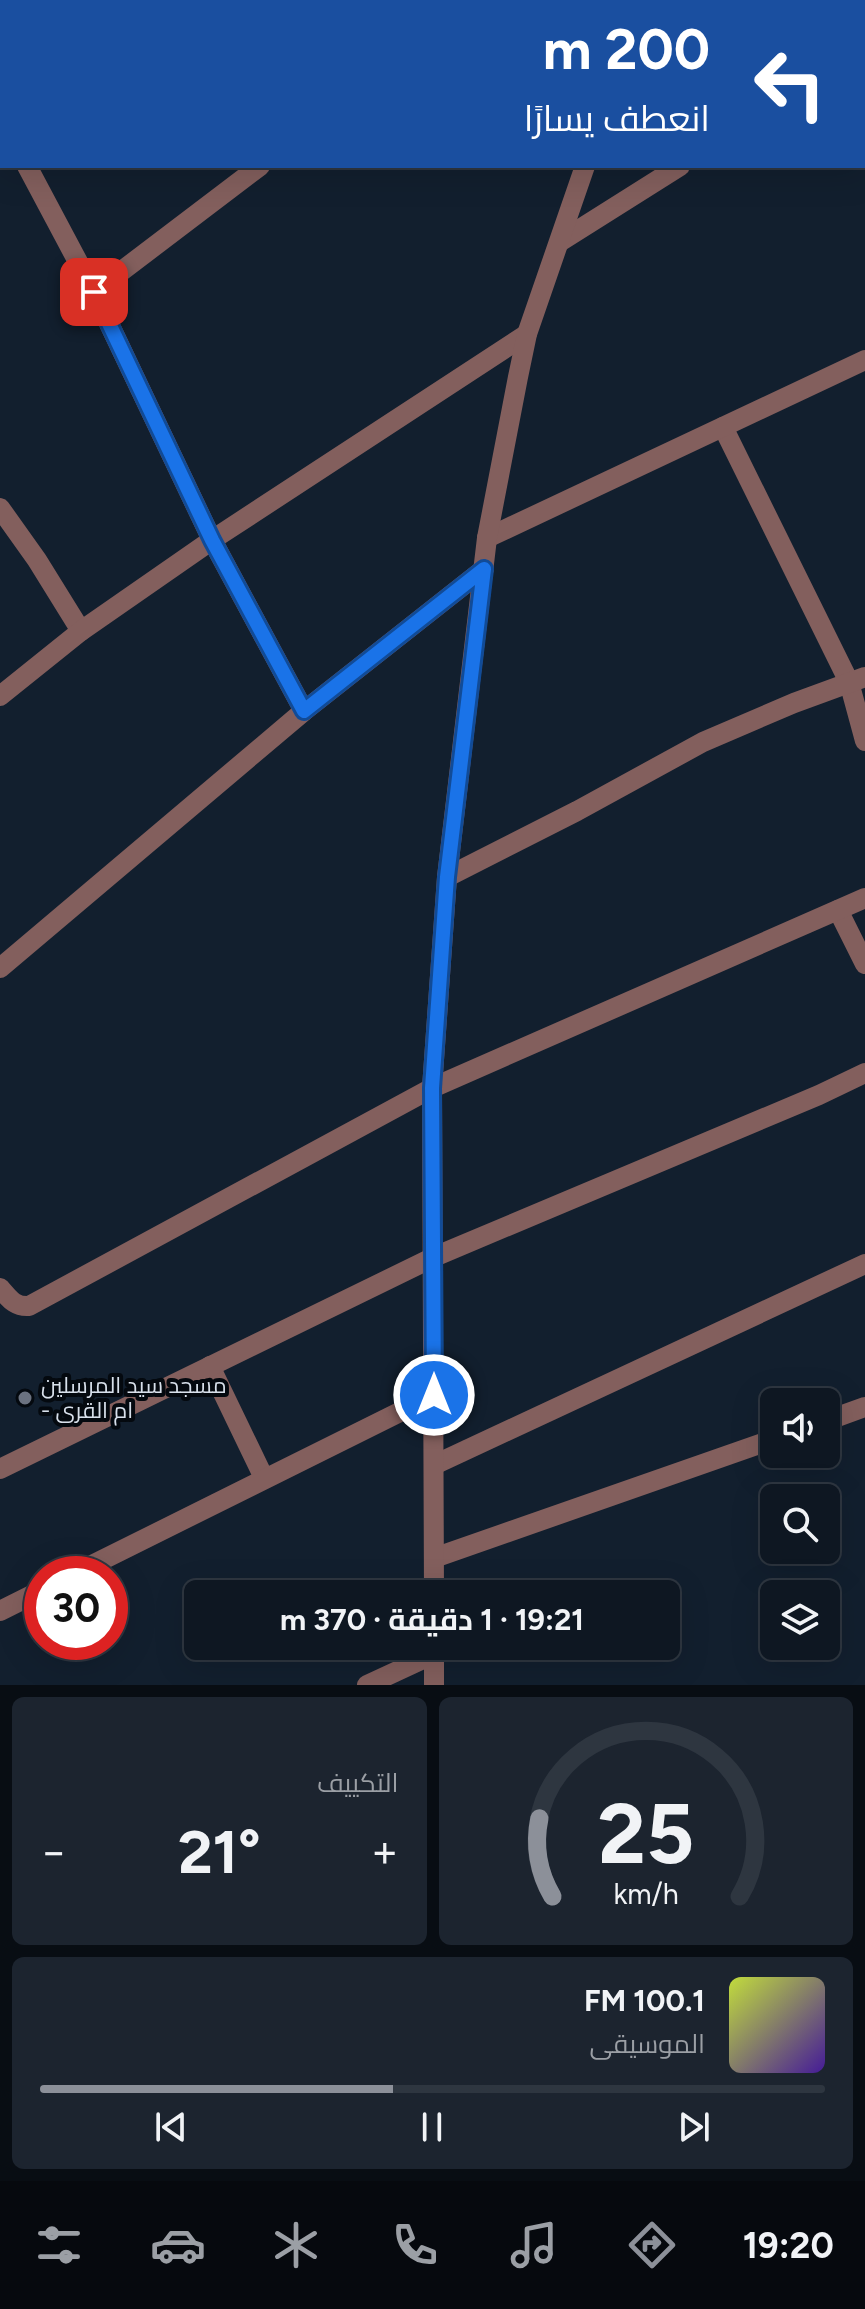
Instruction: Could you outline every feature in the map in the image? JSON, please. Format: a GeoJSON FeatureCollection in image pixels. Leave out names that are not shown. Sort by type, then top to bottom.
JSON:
{"type":"FeatureCollection","features":[{"type":"Feature","properties":{"kind":"street"},"geometry":{"type":"LineString","coordinates":[[28,168],[94,292],[212,540],[304,711]]}},
{"type":"Feature","properties":{"kind":"street"},"geometry":{"type":"LineString","coordinates":[[94,292],[257,168]]}},
{"type":"Feature","properties":{"kind":"street"},"geometry":{"type":"LineString","coordinates":[[434,1580],[432,1088],[447,877],[487,538],[527,334],[584,168]]}},
{"type":"Feature","properties":{"kind":"street"},"geometry":{"type":"LineString","coordinates":[[561,241],[677,168]]}},
{"type":"Feature","properties":{"kind":"street"},"geometry":{"type":"LineString","coordinates":[[0,696],[81,631],[212,540],[527,334]]}},
{"type":"Feature","properties":{"kind":"street"},"geometry":{"type":"LineString","coordinates":[[487,538],[865,360]]}},
{"type":"Feature","properties":{"kind":"street"},"geometry":{"type":"LineString","coordinates":[[723,427],[857,680],[865,741]]}},
{"type":"Feature","properties":{"kind":"street"},"geometry":{"type":"LineString","coordinates":[[0,508],[81,631]]}},
{"type":"Feature","properties":{"kind":"street"},"geometry":{"type":"LineString","coordinates":[[0,968],[304,711],[484,569]]}},
{"type":"Feature","properties":{"kind":"street"},"geometry":{"type":"LineString","coordinates":[[447,877],[703,742],[857,680]]}},
{"type":"Feature","properties":{"kind":"street"},"geometry":{"type":"LineString","coordinates":[[0,1288],[13,1303],[29,1306],[432,1088],[865,898]]}},
{"type":"Feature","properties":{"kind":"street"},"geometry":{"type":"LineString","coordinates":[[838,910],[865,964]]}},
{"type":"Feature","properties":{"kind":"street"},"geometry":{"type":"LineString","coordinates":[[0,1469],[434,1257],[865,1073]]}},
{"type":"Feature","properties":{"kind":"street"},"geometry":{"type":"LineString","coordinates":[[434,1465],[865,1264]]}},
{"type":"Feature","properties":{"kind":"street"},"geometry":{"type":"LineString","coordinates":[[210,1366],[264,1478]]}},
{"type":"Feature","properties":{"kind":"street"},"geometry":{"type":"LineString","coordinates":[[110,1556],[434,1395]]}},
{"type":"Feature","properties":{"kind":"street"},"geometry":{"type":"LineString","coordinates":[[840,1416],[865,1407]]}},
{"type":"Feature","properties":{"kind":"street"},"geometry":{"type":"LineString","coordinates":[[434,1558],[760,1444]]}},
{"type":"Feature","properties":{"kind":"street"},"geometry":{"type":"LineString","coordinates":[[0,1611],[24,1599]]}},
{"type":"Feature","properties":{"kind":"street"},"geometry":{"type":"LineString","coordinates":[[367,1685],[415,1660]]}},
{"type":"Feature","properties":{"kind":"street"},"geometry":{"type":"LineString","coordinates":[[434,1660],[434,1685]]}},
{"type":"Feature","properties":{"kind":"place","name":"مسجد سيد المرسلين - ام القرى"},"geometry":{"type":"Point","coordinates":[25,1398]}},
{"type":"Feature","properties":{"kind":"route"},"geometry":{"type":"LineString","coordinates":[[94,292],[212,540],[304,711],[484,569],[447,877],[432,1088],[434,1395]]}}]}
